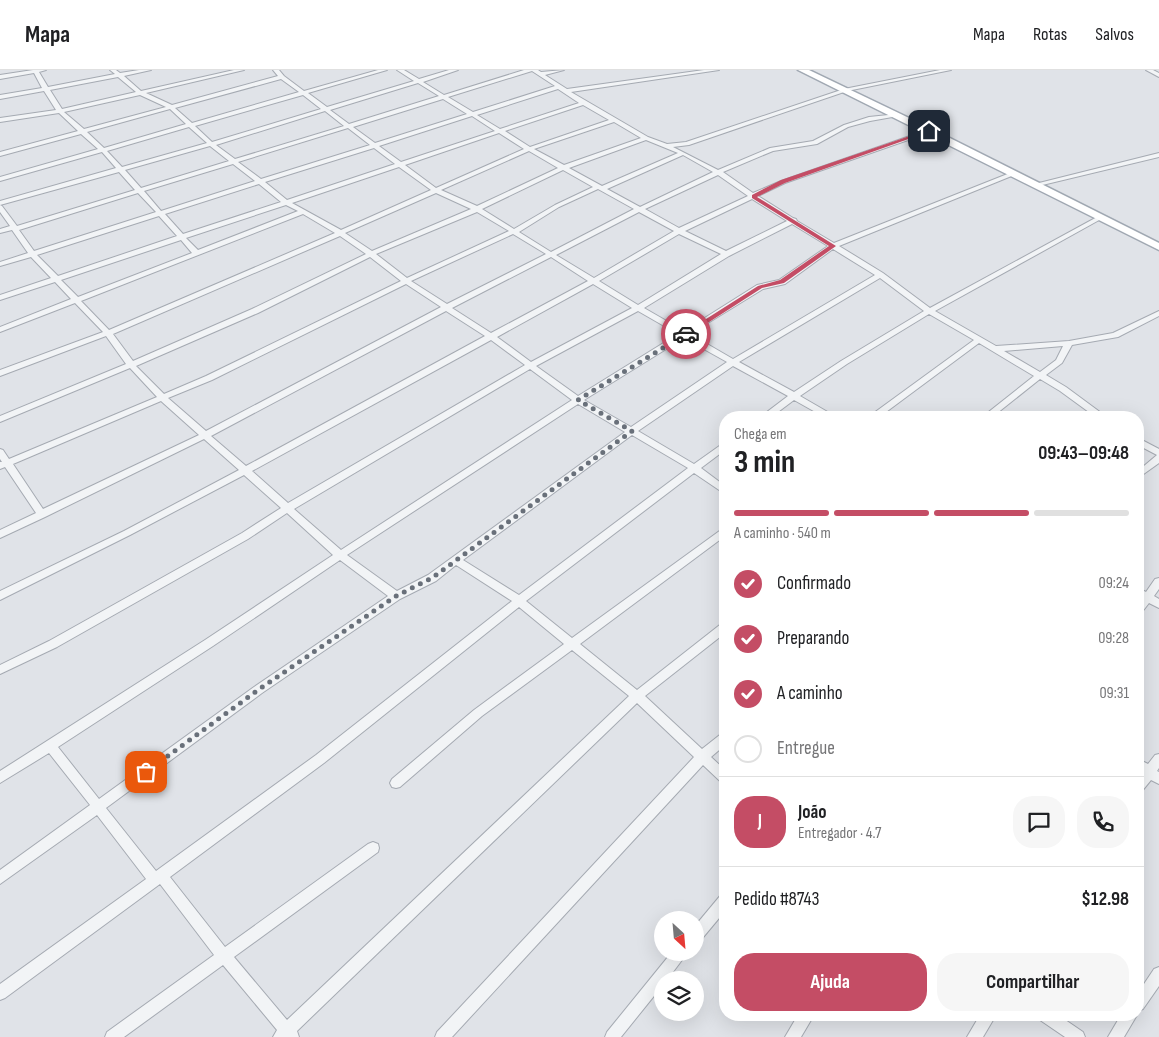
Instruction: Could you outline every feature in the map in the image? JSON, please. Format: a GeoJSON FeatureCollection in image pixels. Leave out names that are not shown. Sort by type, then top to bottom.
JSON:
{"type":"FeatureCollection","features":[{"type":"Feature","properties":{"kind":"main road"},"geometry":{"type":"LineString","coordinates":[[802,70],[929,131],[1159,247]]}},
{"type":"Feature","properties":{"kind":"street"},"geometry":{"type":"LineString","coordinates":[[0,77],[27,71],[43,70]]}},
{"type":"Feature","properties":{"kind":"street"},"geometry":{"type":"LineString","coordinates":[[0,97],[115,73],[148,70]]}},
{"type":"Feature","properties":{"kind":"street"},"geometry":{"type":"LineString","coordinates":[[0,120],[60,110],[241,70]]}},
{"type":"Feature","properties":{"kind":"street"},"geometry":{"type":"LineString","coordinates":[[276,70],[282,77],[372,145],[435,190],[476,209],[638,308],[822,411]]}},
{"type":"Feature","properties":{"kind":"street"},"geometry":{"type":"LineString","coordinates":[[0,179],[384,70]]}},
{"type":"Feature","properties":{"kind":"street"},"geometry":{"type":"LineString","coordinates":[[400,70],[529,149],[679,231],[726,254]]}},
{"type":"Feature","properties":{"kind":"street"},"geometry":{"type":"LineString","coordinates":[[396,596],[340,555],[163,398],[131,366],[108,333],[32,254],[0,205],[455,70]]}},
{"type":"Feature","properties":{"kind":"street"},"geometry":{"type":"LineString","coordinates":[[0,231],[139,191],[443,97],[535,71],[561,70]]}},
{"type":"Feature","properties":{"kind":"street"},"geometry":{"type":"LineString","coordinates":[[566,91],[716,70]]}},
{"type":"Feature","properties":{"kind":"street"},"geometry":{"type":"LineString","coordinates":[[654,141],[671,145],[688,144],[846,90],[944,70]]}},
{"type":"Feature","properties":{"kind":"street"},"geometry":{"type":"LineString","coordinates":[[1149,70],[1159,75]]}},
{"type":"Feature","properties":{"kind":"street"},"geometry":{"type":"LineString","coordinates":[[35,71],[60,110],[102,150],[197,254]]}},
{"type":"Feature","properties":{"kind":"street"},"geometry":{"type":"LineString","coordinates":[[535,71],[584,103],[646,138],[683,153],[718,172],[754,197],[880,275],[928,310],[1040,376],[1091,411]]}},
{"type":"Feature","properties":{"kind":"street"},"geometry":{"type":"LineString","coordinates":[[115,73],[140,92],[171,107],[210,144],[286,202],[339,232],[406,280],[490,336],[578,400],[694,468],[719,487]]}},
{"type":"Feature","properties":{"kind":"street"},"geometry":{"type":"LineString","coordinates":[[0,154],[282,77]]}},
{"type":"Feature","properties":{"kind":"street"},"geometry":{"type":"LineString","coordinates":[[0,264],[558,86]]}},
{"type":"Feature","properties":{"kind":"street"},"geometry":{"type":"LineString","coordinates":[[0,298],[584,103]]}},
{"type":"Feature","properties":{"kind":"street"},"geometry":{"type":"LineString","coordinates":[[0,534],[204,436],[448,307],[640,209],[718,172],[772,149],[816,142],[846,126],[869,119],[896,115]]}},
{"type":"Feature","properties":{"kind":"street"},"geometry":{"type":"LineString","coordinates":[[0,373],[108,333],[230,282],[529,149],[614,120]]}},
{"type":"Feature","properties":{"kind":"street"},"geometry":{"type":"LineString","coordinates":[[0,596],[245,471],[593,281],[679,231],[783,182],[929,131]]}},
{"type":"Feature","properties":{"kind":"street"},"geometry":{"type":"LineString","coordinates":[[0,419],[131,366],[263,307],[371,254],[476,209],[563,168],[646,138]]}},
{"type":"Feature","properties":{"kind":"street"},"geometry":{"type":"LineString","coordinates":[[4,465],[209,378],[311,329],[406,280],[513,232],[557,206],[683,153]]}},
{"type":"Feature","properties":{"kind":"street"},"geometry":{"type":"LineString","coordinates":[[1034,185],[1159,154]]}},
{"type":"Feature","properties":{"kind":"street"},"geometry":{"type":"LineString","coordinates":[[0,778],[578,400],[760,287],[782,282],[833,246],[1012,174]]}},
{"type":"Feature","properties":{"kind":"street"},"geometry":{"type":"LineString","coordinates":[[0,330],[302,212]]}},
{"type":"Feature","properties":{"kind":"street"},"geometry":{"type":"LineString","coordinates":[[771,411],[794,394],[928,310],[1099,218]]}},
{"type":"Feature","properties":{"kind":"street"},"geometry":{"type":"LineString","coordinates":[[0,670],[53,644],[245,536],[286,509],[530,366],[638,308],[726,254],[794,220]]}},
{"type":"Feature","properties":{"kind":"street"},"geometry":{"type":"LineString","coordinates":[[0,878],[99,808],[258,690],[396,596],[432,578],[632,431],[733,362],[880,275]]}},
{"type":"Feature","properties":{"kind":"street"},"geometry":{"type":"LineString","coordinates":[[995,349],[1069,343],[1115,335],[1159,312]]}},
{"type":"Feature","properties":{"kind":"street"},"geometry":{"type":"LineString","coordinates":[[881,411],[979,340]]}},
{"type":"Feature","properties":{"kind":"street"},"geometry":{"type":"LineString","coordinates":[[995,411],[1059,361],[1069,343]]}},
{"type":"Feature","properties":{"kind":"street"},"geometry":{"type":"LineString","coordinates":[[1144,444],[1159,453]]}},
{"type":"Feature","properties":{"kind":"street"},"geometry":{"type":"LineString","coordinates":[[0,993],[320,759],[518,601],[719,449]]}},
{"type":"Feature","properties":{"kind":"street"},"geometry":{"type":"LineString","coordinates":[[0,452],[4,465],[42,515]]}},
{"type":"Feature","properties":{"kind":"street"},"geometry":{"type":"LineString","coordinates":[[1144,470],[1159,458]]}},
{"type":"Feature","properties":{"kind":"street"},"geometry":{"type":"LineString","coordinates":[[396,783],[478,713],[572,646],[719,536]]}},
{"type":"Feature","properties":{"kind":"street"},"geometry":{"type":"LineString","coordinates":[[456,560],[518,601],[637,696],[719,773]]}},
{"type":"Feature","properties":{"kind":"street"},"geometry":{"type":"LineString","coordinates":[[1144,593],[1159,582]]}},
{"type":"Feature","properties":{"kind":"street"},"geometry":{"type":"LineString","coordinates":[[1144,595],[1159,604]]}},
{"type":"Feature","properties":{"kind":"street"},"geometry":{"type":"LineString","coordinates":[[51,746],[99,808],[224,956],[286,1035],[637,696],[719,632]]}},
{"type":"Feature","properties":{"kind":"street"},"geometry":{"type":"LineString","coordinates":[[442,1037],[702,757],[719,743]]}},
{"type":"Feature","properties":{"kind":"street"},"geometry":{"type":"LineString","coordinates":[[1154,776],[1159,759]]}},
{"type":"Feature","properties":{"kind":"street"},"geometry":{"type":"LineString","coordinates":[[112,1037],[373,848]]}},
{"type":"Feature","properties":{"kind":"street"},"geometry":{"type":"LineString","coordinates":[[704,926],[719,908]]}},
{"type":"Feature","properties":{"kind":"street"},"geometry":{"type":"LineString","coordinates":[[612,1037],[674,961]]}},
{"type":"Feature","properties":{"kind":"street"},"geometry":{"type":"LineString","coordinates":[[1144,995],[1159,974]]}},
{"type":"Feature","properties":{"kind":"street"},"geometry":{"type":"LineString","coordinates":[[792,1037],[803,1021]]}},
{"type":"Feature","properties":{"kind":"street"},"geometry":{"type":"LineString","coordinates":[[974,1037],[985,1021]]}},
{"type":"Feature","properties":{"kind":"street"},"geometry":{"type":"LineString","coordinates":[[1054,1021],[1078,1037]]}},
{"type":"Feature","properties":{"kind":"street"},"geometry":{"type":"LineString","coordinates":[[1115,1037],[1126,1021]]}},
{"type":"Feature","properties":{"kind":"way so far"},"geometry":{"type":"LineString","coordinates":[[146,772],[258,690],[349,630],[396,596],[432,578],[632,431],[578,400],[686,334]]}},
{"type":"Feature","properties":{"kind":"route"},"geometry":{"type":"LineString","coordinates":[[686,334],[760,287],[782,282],[833,246],[794,220],[754,197],[783,182],[929,131]]}}]}
